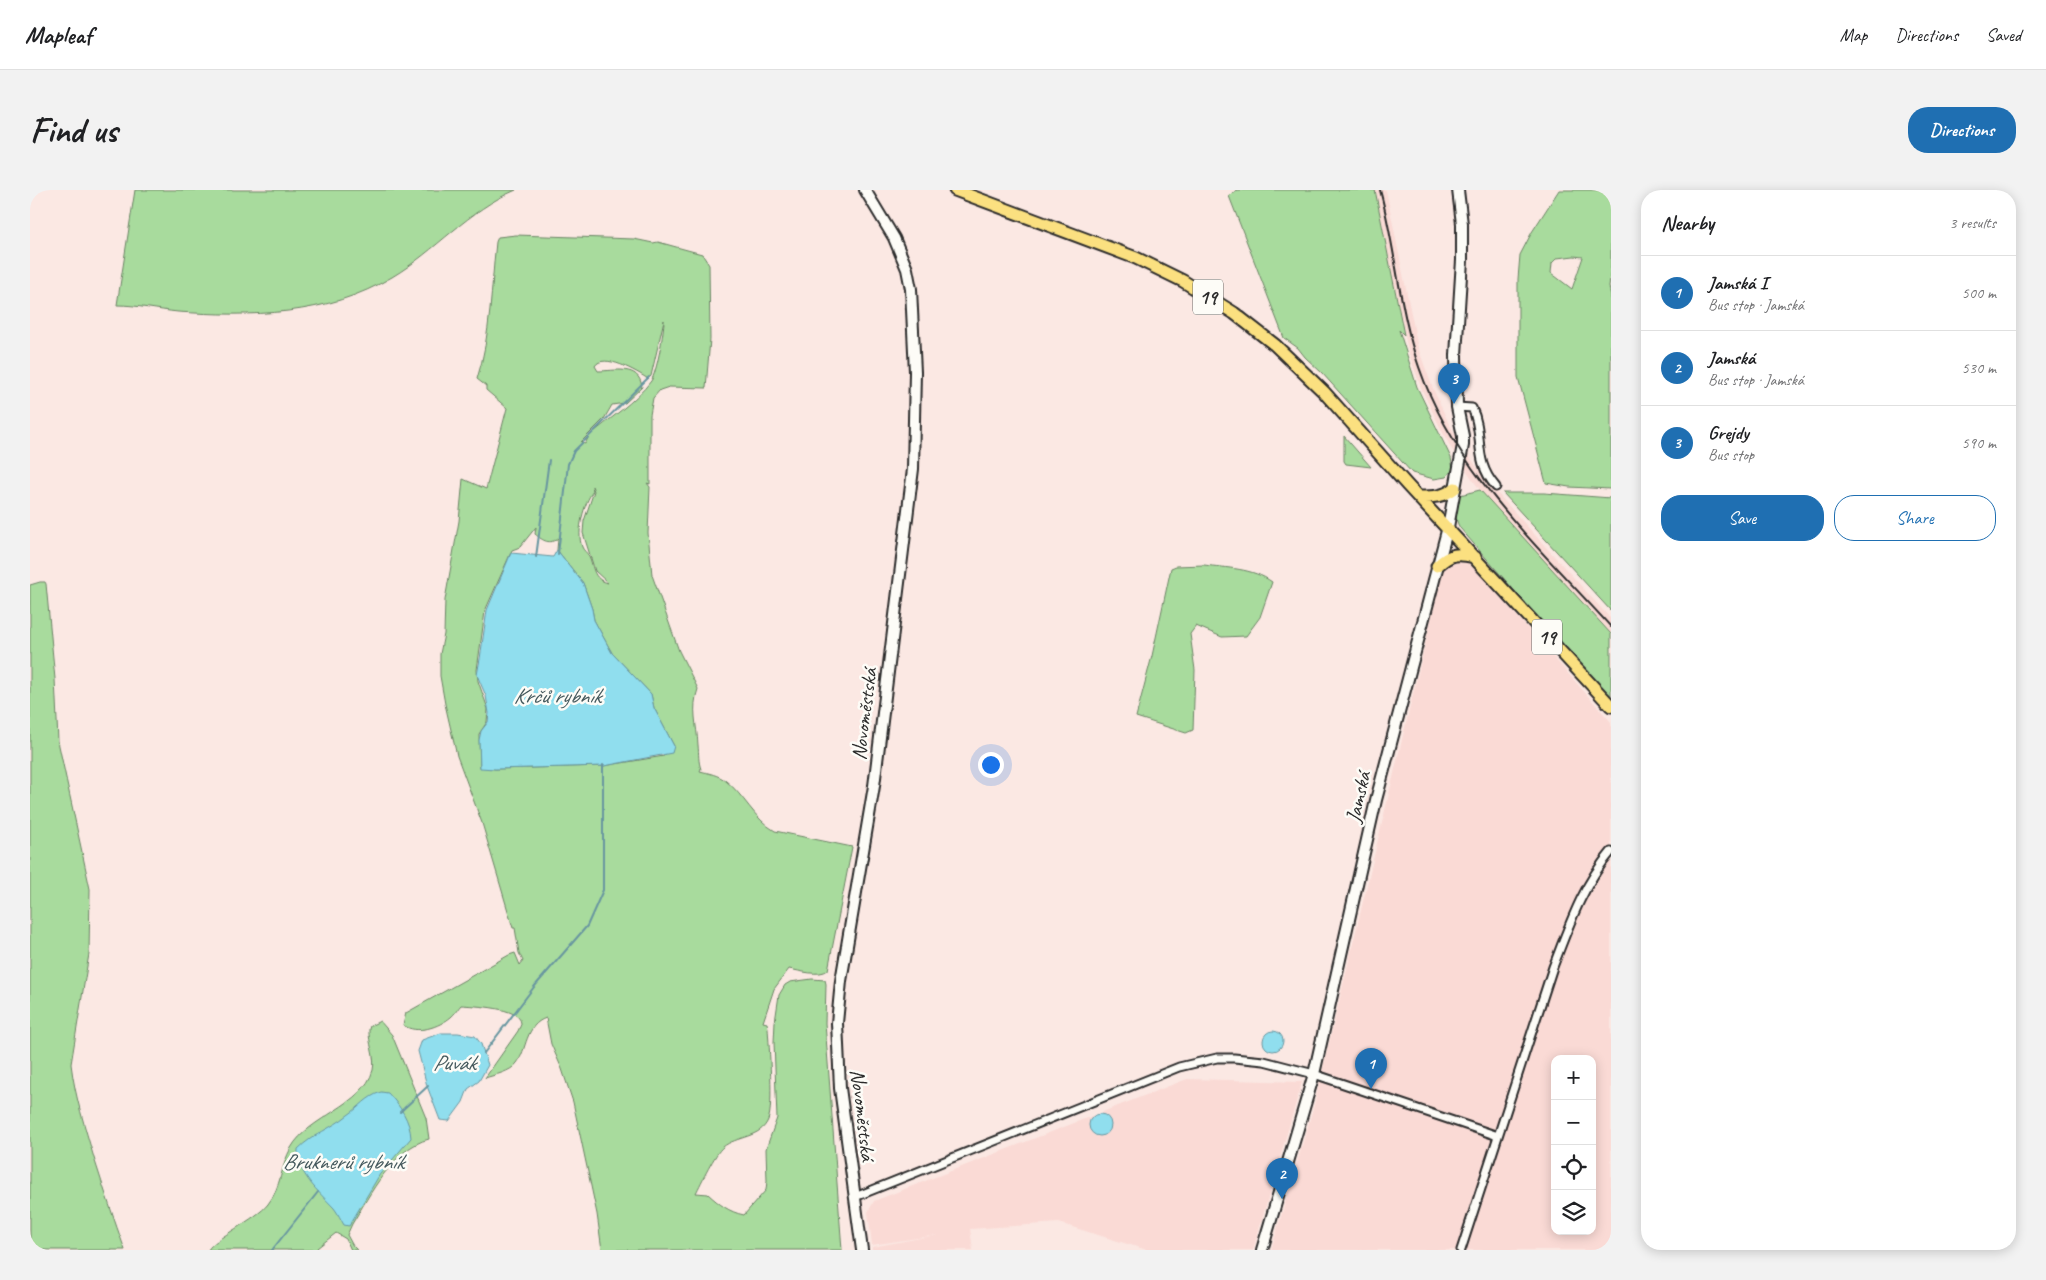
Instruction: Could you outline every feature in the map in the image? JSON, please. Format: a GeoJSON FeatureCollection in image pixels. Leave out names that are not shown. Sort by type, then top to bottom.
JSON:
{"type":"FeatureCollection","features":[{"type":"Feature","properties":{"kind":"main road","name":"19"},"geometry":{"type":"LineString","coordinates":[[955,190],[1136,258],[1183,281],[1234,313],[1275,345],[1324,392],[1611,706]]}},
{"type":"Feature","properties":{"kind":"main road"},"geometry":{"type":"LineString","coordinates":[[1419,498],[1441,496],[1448,494],[1455,488]]}},
{"type":"Feature","properties":{"kind":"main road"},"geometry":{"type":"LineString","coordinates":[[1437,566],[1446,558],[1454,555],[1475,557]]}},
{"type":"Feature","properties":{"kind":"street","name":"Novoměstská"},"geometry":{"type":"LineString","coordinates":[[862,1250],[840,1088],[837,1042],[838,1008],[874,786],[913,469],[915,372],[911,289],[907,270],[894,238],[865,190]]}},
{"type":"Feature","properties":{"kind":"street","name":"Jamská"},"geometry":{"type":"LineString","coordinates":[[1262,1250],[1314,1074],[1376,800],[1448,527],[1463,446],[1458,406],[1456,355],[1462,260],[1462,224],[1458,190]]}},
{"type":"Feature","properties":{"kind":"street"},"geometry":{"type":"LineString","coordinates":[[1458,406],[1472,408],[1475,415],[1480,457],[1485,472],[1496,487]]}},
{"type":"Feature","properties":{"kind":"street"},"geometry":{"type":"LineString","coordinates":[[1461,1250],[1568,926],[1586,886],[1611,852]]}},
{"type":"Feature","properties":{"kind":"street"},"geometry":{"type":"LineString","coordinates":[[855,1197],[1179,1067],[1195,1062],[1234,1058],[1264,1061],[1314,1074],[1498,1136]]}},
{"type":"Feature","properties":{"kind":"shaded area"},"geometry":{"type":"Polygon","coordinates":[[[1375,190],[1386,190],[1418,348],[1448,422],[1488,483],[1611,619],[1611,634],[1480,490],[1451,448],[1422,390],[1408,351],[1375,190]]]}},
{"type":"Feature","properties":{"kind":"shaded area"},"geometry":{"type":"Polygon","coordinates":[[[1455,562],[1465,562],[1473,566],[1611,722],[1611,1250],[1271,1250],[1314,1105],[1442,574],[1446,567],[1455,562]]]}},
{"type":"Feature","properties":{"kind":"shaded area"},"geometry":{"type":"Polygon","coordinates":[[[1187,1079],[1302,1082],[1253,1250],[1147,1250],[1059,1223],[970,1229],[973,1250],[872,1250],[872,1247],[937,1235],[872,1245],[868,1212],[874,1201],[1187,1079]]]}},
{"type":"Feature","properties":{"kind":"green space"},"geometry":{"type":"Polygon","coordinates":[[[135,190],[516,190],[499,198],[467,219],[408,267],[367,290],[315,307],[288,311],[205,314],[117,305],[135,190]]]}},
{"type":"Feature","properties":{"kind":"green space"},"geometry":{"type":"Polygon","coordinates":[[[1237,190],[1375,190],[1404,335],[1399,330],[1417,387],[1451,458],[1453,469],[1446,477],[1434,479],[1412,473],[1322,373],[1298,348],[1284,338],[1229,196],[1237,190]]]}},
{"type":"Feature","properties":{"kind":"green space"},"geometry":{"type":"Polygon","coordinates":[[[1559,190],[1611,190],[1611,266],[1609,287],[1611,296],[1611,489],[1569,487],[1546,483],[1518,377],[1518,279],[1520,255],[1532,232],[1559,190]],[[1583,257],[1557,258],[1552,263],[1551,273],[1572,289],[1583,257]]]}},
{"type":"Feature","properties":{"kind":"green space"},"geometry":{"type":"Polygon","coordinates":[[[516,235],[634,239],[653,243],[658,242],[702,254],[709,265],[710,339],[706,388],[669,387],[660,390],[653,398],[650,415],[650,484],[647,483],[650,487],[648,533],[652,575],[679,651],[698,689],[695,710],[700,771],[726,781],[755,814],[775,831],[852,847],[828,970],[815,973],[789,969],[774,989],[763,1022],[767,1023],[768,1028],[770,1061],[771,1103],[768,1120],[765,1126],[754,1134],[728,1143],[720,1150],[708,1168],[696,1193],[708,1194],[724,1207],[744,1215],[766,1190],[766,1149],[777,1118],[774,1042],[779,995],[785,985],[790,982],[812,979],[825,980],[825,1023],[842,1250],[602,1250],[597,1214],[573,1102],[551,1044],[546,1018],[534,1026],[520,1058],[511,1069],[485,1078],[518,1031],[521,1023],[519,1018],[513,1014],[495,1008],[461,1005],[451,1017],[434,1027],[421,1030],[403,1025],[406,1013],[509,955],[515,953],[520,965],[523,961],[519,953],[515,928],[513,928],[482,823],[457,756],[440,676],[445,600],[459,521],[463,479],[486,489],[507,408],[486,390],[486,386],[477,379],[488,328],[498,237],[516,235]],[[664,320],[651,376],[648,379],[629,368],[613,362],[599,362],[595,366],[598,371],[625,370],[631,372],[640,380],[642,387],[625,403],[612,405],[604,419],[581,442],[585,444],[589,436],[630,403],[651,381],[658,361],[664,320]],[[592,486],[593,491],[582,518],[580,541],[589,556],[596,576],[608,583],[595,571],[583,533],[584,521],[594,491],[592,486]],[[536,527],[520,547],[512,550],[485,611],[477,670],[478,681],[488,709],[487,722],[479,734],[480,767],[495,769],[603,766],[664,756],[674,746],[654,708],[651,694],[612,653],[594,620],[583,583],[557,550],[558,538],[549,542],[544,540],[535,534],[536,527]]]}},
{"type":"Feature","properties":{"kind":"green space"},"geometry":{"type":"Polygon","coordinates":[[[1344,436],[1371,467],[1346,464],[1344,461],[1344,436]]]}},
{"type":"Feature","properties":{"kind":"green space"},"geometry":{"type":"Polygon","coordinates":[[[1480,490],[1611,634],[1611,699],[1460,528],[1456,516],[1460,495],[1480,490]]]}},
{"type":"Feature","properties":{"kind":"green space"},"geometry":{"type":"Polygon","coordinates":[[[1503,493],[1544,493],[1611,498],[1611,611],[1503,493]]]}},
{"type":"Feature","properties":{"kind":"green space"},"geometry":{"type":"Polygon","coordinates":[[[1204,565],[1248,571],[1265,577],[1272,582],[1260,617],[1246,636],[1222,637],[1196,626],[1190,634],[1195,670],[1193,730],[1186,733],[1136,717],[1152,656],[1171,568],[1176,566],[1204,565]]]}},
{"type":"Feature","properties":{"kind":"green space"},"geometry":{"type":"Polygon","coordinates":[[[45,582],[46,584],[55,679],[58,741],[90,889],[89,954],[71,1064],[87,1135],[125,1250],[30,1250],[30,585],[45,582]]]}},
{"type":"Feature","properties":{"kind":"green space"},"geometry":{"type":"Polygon","coordinates":[[[380,1021],[392,1035],[426,1118],[429,1139],[416,1144],[404,1152],[375,1187],[347,1235],[357,1250],[351,1250],[346,1239],[336,1233],[317,1248],[318,1250],[208,1250],[218,1240],[255,1216],[268,1204],[276,1191],[291,1148],[299,1137],[310,1127],[347,1102],[367,1082],[374,1065],[369,1029],[370,1026],[380,1021]]]}},
{"type":"Feature","properties":{"kind":"water","name":"Krčů rybník"},"geometry":{"type":"Polygon","coordinates":[[[557,550],[583,583],[594,620],[612,653],[651,694],[654,708],[674,746],[672,753],[604,766],[480,768],[479,740],[481,731],[488,722],[489,713],[486,696],[477,675],[487,610],[511,553],[553,557],[557,550]]]}},
{"type":"Feature","properties":{"kind":"water"},"geometry":{"type":"Polygon","coordinates":[[[1273,1031],[1280,1034],[1283,1041],[1280,1048],[1273,1051],[1266,1048],[1263,1041],[1266,1034],[1273,1031]]]}},
{"type":"Feature","properties":{"kind":"water","name":"Puvák"},"geometry":{"type":"Polygon","coordinates":[[[441,1033],[475,1036],[481,1044],[488,1065],[479,1081],[468,1089],[463,1102],[449,1121],[440,1120],[427,1086],[418,1051],[422,1040],[441,1033]]]}},
{"type":"Feature","properties":{"kind":"water","name":"Bruknerů rybník"},"geometry":{"type":"Polygon","coordinates":[[[381,1092],[388,1093],[400,1108],[409,1125],[411,1138],[380,1174],[349,1226],[344,1225],[334,1208],[315,1189],[305,1174],[298,1158],[298,1149],[310,1139],[342,1120],[367,1099],[381,1092]]]}},
{"type":"Feature","properties":{"kind":"water"},"geometry":{"type":"Polygon","coordinates":[[[1100,1114],[1108,1117],[1111,1125],[1108,1133],[1100,1136],[1092,1133],[1089,1125],[1092,1117],[1100,1114]]]}},
{"type":"Feature","properties":{"kind":"waterway"},"geometry":{"type":"LineString","coordinates":[[558,554],[568,464],[574,451],[649,377]]}},
{"type":"Feature","properties":{"kind":"waterway"},"geometry":{"type":"LineString","coordinates":[[536,557],[549,460]]}},
{"type":"Feature","properties":{"kind":"waterway"},"geometry":{"type":"LineString","coordinates":[[484,1053],[534,987],[587,926],[603,890],[603,765]]}},
{"type":"Feature","properties":{"kind":"waterway"},"geometry":{"type":"LineString","coordinates":[[400,1112],[428,1086]]}},
{"type":"Feature","properties":{"kind":"waterway"},"geometry":{"type":"LineString","coordinates":[[272,1250],[318,1192]]}},
{"type":"Feature","properties":{"kind":"railway"},"geometry":{"type":"LineString","coordinates":[[1380,190],[1412,345],[1435,405],[1454,441],[1477,474],[1528,537],[1611,627]]}},
{"type":"Feature","properties":{"kind":"place","name":"Grejdy"},"geometry":{"type":"Point","coordinates":[1454,404]}},
{"type":"Feature","properties":{"kind":"place","name":"Jamská I"},"geometry":{"type":"Point","coordinates":[1371,1089]}},
{"type":"Feature","properties":{"kind":"place","name":"Jamská"},"geometry":{"type":"Point","coordinates":[1282,1199]}}]}
